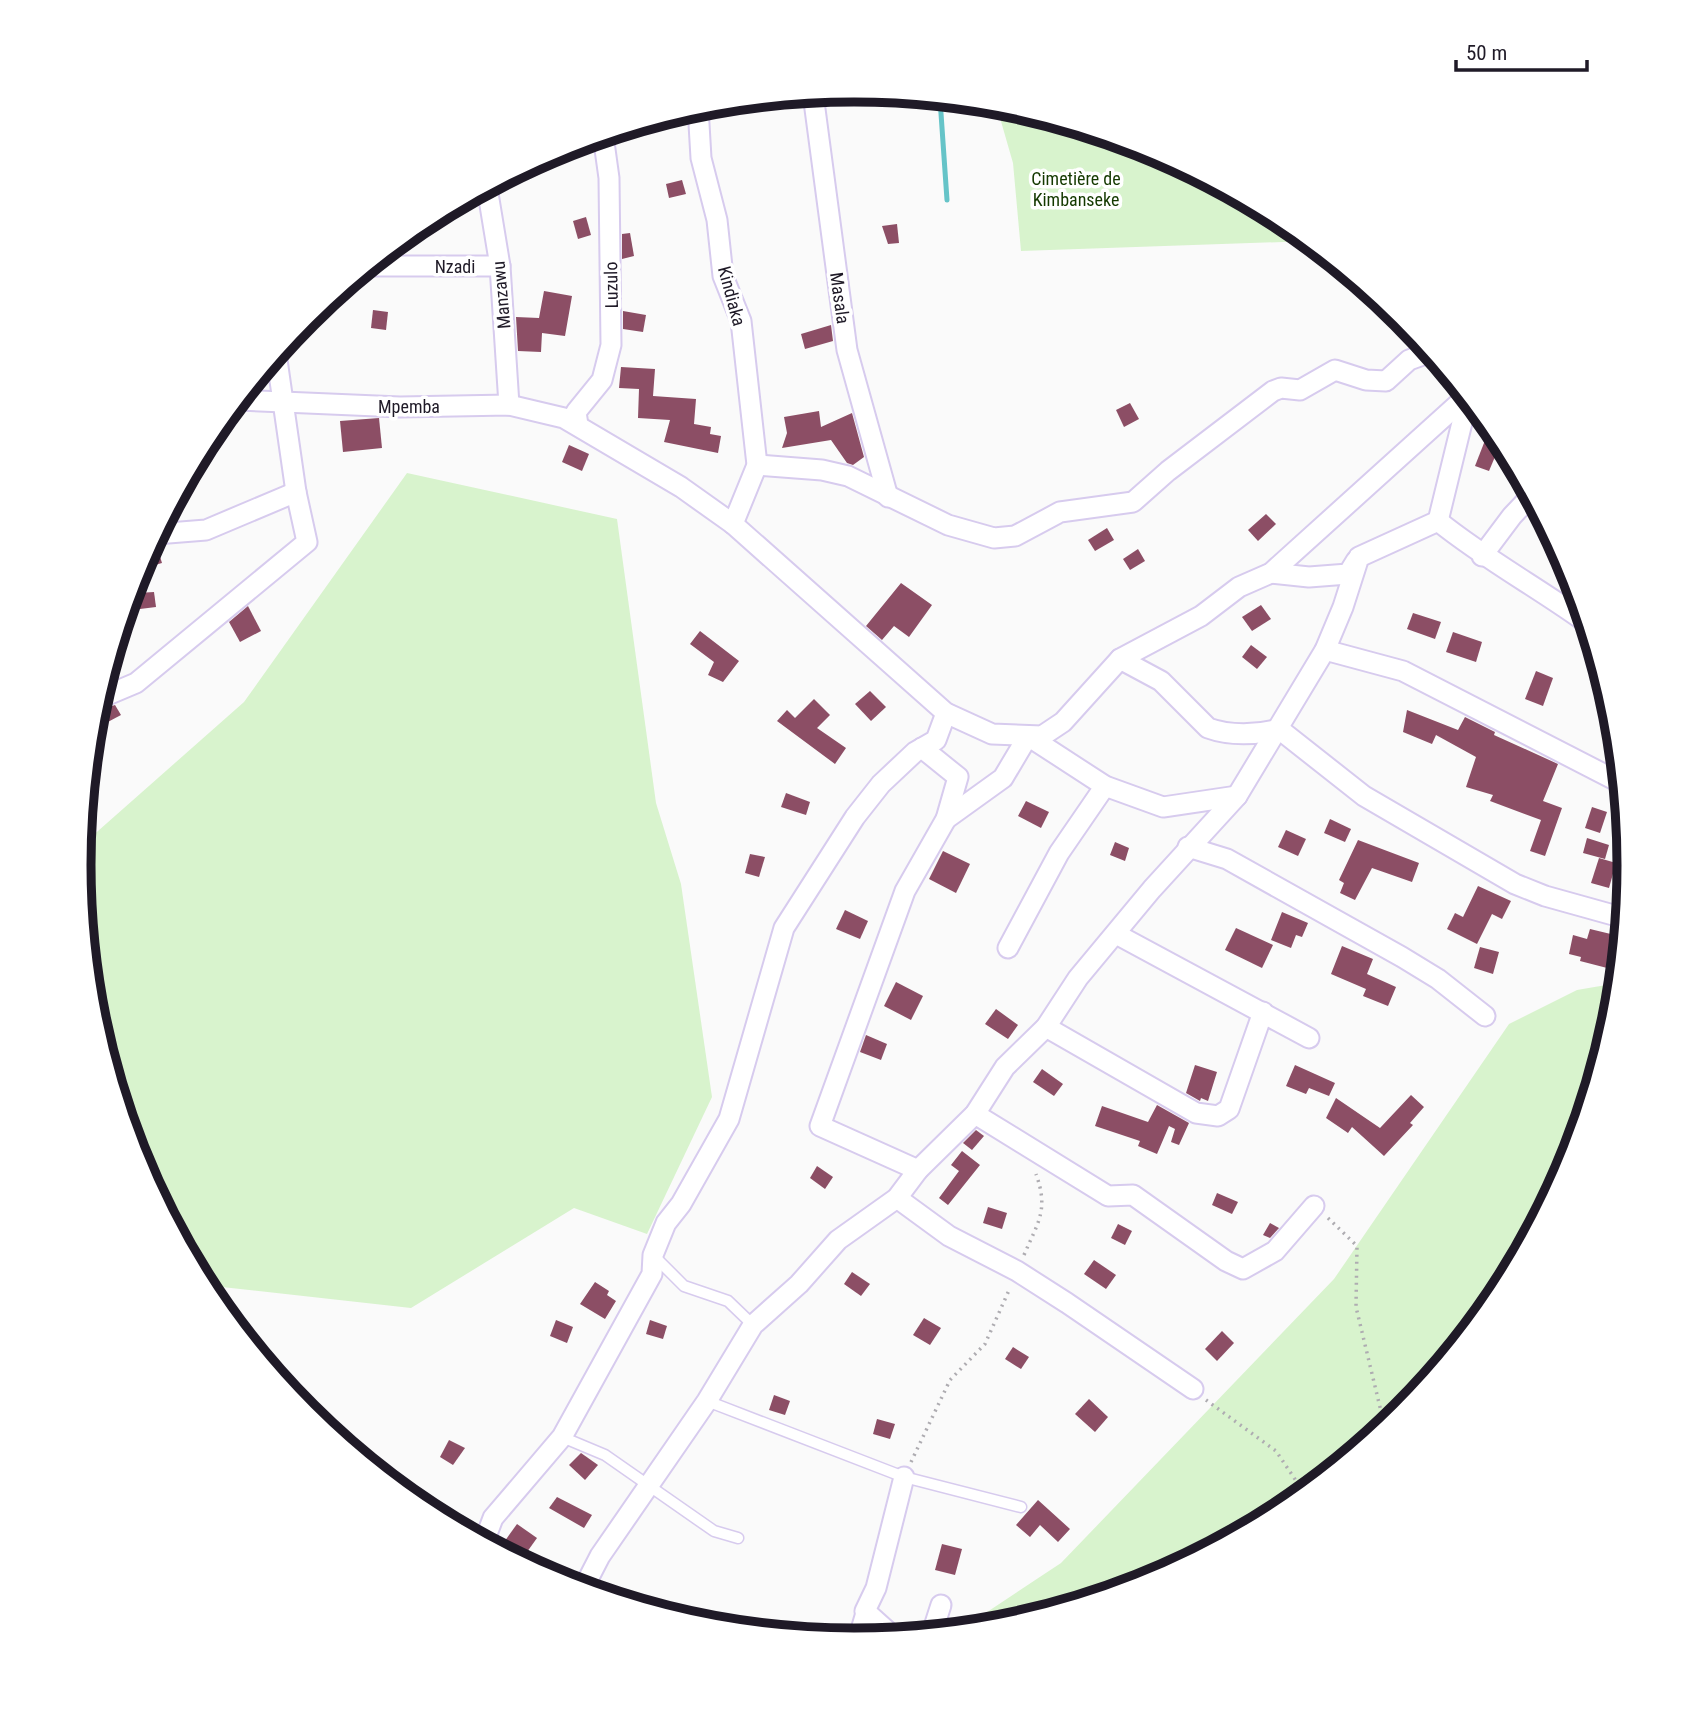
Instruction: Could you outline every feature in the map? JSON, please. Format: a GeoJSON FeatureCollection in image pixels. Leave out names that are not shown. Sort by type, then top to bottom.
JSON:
{"type":"FeatureCollection","features":[{"type":"Feature","properties":{"kind":"street","name":"Masala"},"geometry":{"type":"LineString","coordinates":[[814,104],[847,350],[888,497]]}},
{"type":"Feature","properties":{"kind":"street","name":"Kindiaka"},"geometry":{"type":"LineString","coordinates":[[699,118],[701,158],[717,220],[723,276],[741,321],[757,465],[733,524]]}},
{"type":"Feature","properties":{"kind":"street","name":"Luzulo"},"geometry":{"type":"LineString","coordinates":[[578,425],[576,412],[602,380],[611,345],[609,178],[604,145]]}},
{"type":"Feature","properties":{"kind":"street","name":"Manzawu"},"geometry":{"type":"LineString","coordinates":[[489,197],[500,266],[509,405]]}},
{"type":"Feature","properties":{"kind":"street","name":"Nzadi"},"geometry":{"type":"LineString","coordinates":[[386,263],[500,266]]}},
{"type":"Feature","properties":{"kind":"street"},"geometry":{"type":"LineString","coordinates":[[757,465],[835,473],[948,525],[994,538],[1015,536],[1060,512],[1133,502],[1168,471],[1273,391],[1311,386],[1335,370],[1366,380],[1386,381],[1409,360],[1422,355]]}},
{"type":"Feature","properties":{"kind":"street"},"geometry":{"type":"LineString","coordinates":[[111,693],[136,683],[307,542],[296,492],[277,365]]}},
{"type":"Feature","properties":{"kind":"street","name":"Mpemba"},"geometry":{"type":"LineString","coordinates":[[249,401],[400,407],[509,405],[548,412],[578,425],[681,487],[733,524],[946,713],[992,734],[1028,736]]}},
{"type":"Feature","properties":{"kind":"street"},"geometry":{"type":"LineString","coordinates":[[1028,736],[1042,736],[1063,722],[1120,659],[1201,616],[1239,587],[1271,573],[1461,403]]}},
{"type":"Feature","properties":{"kind":"street"},"geometry":{"type":"LineString","coordinates":[[1438,521],[1465,409]]}},
{"type":"Feature","properties":{"kind":"street"},"geometry":{"type":"LineString","coordinates":[[168,533],[206,530],[296,492]]}},
{"type":"Feature","properties":{"kind":"street"},"geometry":{"type":"LineString","coordinates":[[1482,556],[1525,503]]}},
{"type":"Feature","properties":{"kind":"street"},"geometry":{"type":"LineString","coordinates":[[1438,521],[1482,556],[1575,614]]}},
{"type":"Feature","properties":{"kind":"street"},"geometry":{"type":"LineString","coordinates":[[1271,573],[1308,577],[1348,574],[1359,557],[1438,521]]}},
{"type":"Feature","properties":{"kind":"street"},"geometry":{"type":"LineString","coordinates":[[588,1580],[600,1556],[707,1401],[753,1325],[799,1284],[838,1240],[897,1198],[918,1171],[975,1114],[1004,1067],[1046,1027],[1078,978],[1188,847],[1237,796],[1325,650],[1343,607],[1359,557]]}},
{"type":"Feature","properties":{"kind":"street"},"geometry":{"type":"LineString","coordinates":[[1325,650],[1404,671],[1611,778]]}},
{"type":"Feature","properties":{"kind":"street"},"geometry":{"type":"LineString","coordinates":[[1120,659],[1171,689],[1208,728],[1218,732],[1259,734],[1279,729]]}},
{"type":"Feature","properties":{"kind":"street"},"geometry":{"type":"LineString","coordinates":[[487,1534],[494,1518],[562,1437],[652,1274],[653,1255],[666,1223],[681,1204],[729,1119],[784,928],[862,809],[881,784],[922,748],[936,740],[946,713]]}},
{"type":"Feature","properties":{"kind":"street"},"geometry":{"type":"LineString","coordinates":[[1279,729],[1364,796],[1515,884],[1555,899],[1615,916]]}},
{"type":"Feature","properties":{"kind":"street"},"geometry":{"type":"LineString","coordinates":[[1028,736],[1105,786],[1163,807],[1237,796]]}},
{"type":"Feature","properties":{"kind":"street"},"geometry":{"type":"LineString","coordinates":[[946,819],[1003,778],[1028,736]]}},
{"type":"Feature","properties":{"kind":"street"},"geometry":{"type":"LineString","coordinates":[[918,1171],[847,1141],[820,1126],[905,891],[946,819],[958,778],[922,748]]}},
{"type":"Feature","properties":{"kind":"street"},"geometry":{"type":"LineString","coordinates":[[1008,948],[1059,853],[1105,786]]}},
{"type":"Feature","properties":{"kind":"street"},"geometry":{"type":"LineString","coordinates":[[1188,847],[1227,859],[1402,957],[1438,979],[1485,1016]]}},
{"type":"Feature","properties":{"kind":"street"},"geometry":{"type":"LineString","coordinates":[[1116,934],[1309,1038]]}},
{"type":"Feature","properties":{"kind":"street"},"geometry":{"type":"LineString","coordinates":[[1046,1027],[1196,1113],[1217,1116],[1229,1109],[1263,1012]]}},
{"type":"Feature","properties":{"kind":"street"},"geometry":{"type":"LineString","coordinates":[[975,1114],[1108,1196],[1133,1195],[1226,1261],[1243,1269],[1275,1251],[1314,1206]]}},
{"type":"Feature","properties":{"kind":"street"},"geometry":{"type":"LineString","coordinates":[[897,1198],[949,1236],[1017,1272],[1193,1389]]}},
{"type":"Feature","properties":{"kind":"street"},"geometry":{"type":"LineString","coordinates":[[862,1628],[876,1588],[904,1477]]}},
{"type":"Feature","properties":{"kind":"street"},"geometry":{"type":"LineString","coordinates":[[935,1624],[942,1605]]}},
{"type":"Feature","properties":{"kind":"street"},"geometry":{"type":"LineString","coordinates":[[866,1613],[883,1627]]}},
{"type":"Feature","properties":{"kind":"lane"},"geometry":{"type":"LineString","coordinates":[[653,1255],[684,1286],[728,1301],[753,1325]]}},
{"type":"Feature","properties":{"kind":"lane"},"geometry":{"type":"LineString","coordinates":[[707,1401],[904,1477],[1021,1507]]}},
{"type":"Feature","properties":{"kind":"lane"},"geometry":{"type":"LineString","coordinates":[[562,1437],[606,1455],[714,1531],[738,1538]]}},
{"type":"Feature","properties":{"kind":"path"},"geometry":{"type":"LineString","coordinates":[[904,1477],[950,1380],[985,1344],[1040,1218],[1044,1197],[1036,1172],[1047,1159]]}},
{"type":"Feature","properties":{"kind":"path"},"geometry":{"type":"LineString","coordinates":[[1314,1206],[1357,1246],[1356,1307],[1382,1416]]}},
{"type":"Feature","properties":{"kind":"path"},"geometry":{"type":"LineString","coordinates":[[1193,1389],[1276,1451],[1298,1485]]}},
{"type":"Feature","properties":{"kind":"green space","name":"Cimetière de Kimbanseke"},"geometry":{"type":"Polygon","coordinates":[[[1000,116],[1051,128],[1146,161],[1236,205],[1293,242],[1021,251],[1013,163],[1000,116]]]}},
{"type":"Feature","properties":{"kind":"green space"},"geometry":{"type":"Polygon","coordinates":[[[407,473],[617,519],[656,803],[681,884],[712,1097],[647,1234],[574,1208],[411,1308],[218,1287],[193,1247],[149,1157],[131,1111],[117,1063],[98,965],[93,915],[92,836],[244,702],[407,473]]]}},
{"type":"Feature","properties":{"kind":"green space"},"geometry":{"type":"Polygon","coordinates":[[[1607,985],[1591,1063],[1577,1111],[1559,1157],[1515,1247],[1488,1289],[1428,1369],[1394,1405],[1318,1471],[1278,1500],[1191,1550],[1099,1588],[1051,1603],[978,1618],[1061,1563],[1334,1279],[1509,1024],[1577,990],[1607,985]]]}},
{"type":"Feature","properties":{"kind":"building"},"geometry":{"type":"Polygon","coordinates":[[[682,180],[686,194],[669,198],[666,184],[682,180]]]}},
{"type":"Feature","properties":{"kind":"building"},"geometry":{"type":"Polygon","coordinates":[[[586,217],[591,235],[578,239],[573,221],[586,217]]]}},
{"type":"Feature","properties":{"kind":"building"},"geometry":{"type":"Polygon","coordinates":[[[897,224],[899,243],[888,244],[882,226],[897,224]]]}},
{"type":"Feature","properties":{"kind":"building"},"geometry":{"type":"Polygon","coordinates":[[[630,233],[634,256],[622,259],[622,234],[630,233]]]}},
{"type":"Feature","properties":{"kind":"building"},"geometry":{"type":"Polygon","coordinates":[[[544,291],[572,296],[565,336],[542,333],[541,352],[518,351],[516,317],[539,318],[544,291]]]}},
{"type":"Feature","properties":{"kind":"building"},"geometry":{"type":"Polygon","coordinates":[[[373,310],[388,312],[386,330],[371,328],[373,310]]]}},
{"type":"Feature","properties":{"kind":"building"},"geometry":{"type":"Polygon","coordinates":[[[623,311],[646,315],[643,332],[623,329],[623,311]]]}},
{"type":"Feature","properties":{"kind":"building"},"geometry":{"type":"Polygon","coordinates":[[[831,325],[833,341],[805,349],[801,334],[831,325]]]}},
{"type":"Feature","properties":{"kind":"building"},"geometry":{"type":"Polygon","coordinates":[[[621,367],[655,369],[653,396],[696,399],[694,424],[711,427],[710,434],[721,436],[718,453],[664,442],[670,420],[638,418],[639,389],[619,388],[621,367]]]}},
{"type":"Feature","properties":{"kind":"building"},"geometry":{"type":"Polygon","coordinates":[[[1130,403],[1139,419],[1124,427],[1116,410],[1130,403]]]}},
{"type":"Feature","properties":{"kind":"building"},"geometry":{"type":"Polygon","coordinates":[[[819,411],[821,427],[852,413],[864,457],[853,465],[847,463],[831,440],[782,448],[787,433],[784,417],[819,411]]]}},
{"type":"Feature","properties":{"kind":"building"},"geometry":{"type":"Polygon","coordinates":[[[379,418],[382,448],[343,452],[340,421],[379,418]]]}},
{"type":"Feature","properties":{"kind":"building"},"geometry":{"type":"Polygon","coordinates":[[[1486,439],[1496,454],[1489,471],[1475,466],[1486,439]]]}},
{"type":"Feature","properties":{"kind":"building"},"geometry":{"type":"Polygon","coordinates":[[[569,445],[589,454],[582,471],[562,462],[569,445]]]}},
{"type":"Feature","properties":{"kind":"building"},"geometry":{"type":"Polygon","coordinates":[[[1266,514],[1276,524],[1258,541],[1248,530],[1266,514]]]}},
{"type":"Feature","properties":{"kind":"building"},"geometry":{"type":"Polygon","coordinates":[[[1107,528],[1114,540],[1095,551],[1088,540],[1107,528]]]}},
{"type":"Feature","properties":{"kind":"building"},"geometry":{"type":"Polygon","coordinates":[[[1138,549],[1145,561],[1130,570],[1123,559],[1138,549]]]}},
{"type":"Feature","properties":{"kind":"building"},"geometry":{"type":"Polygon","coordinates":[[[159,553],[162,563],[153,566],[159,553]]]}},
{"type":"Feature","properties":{"kind":"building"},"geometry":{"type":"Polygon","coordinates":[[[901,583],[932,605],[909,637],[894,626],[882,640],[866,626],[901,583]]]}},
{"type":"Feature","properties":{"kind":"building"},"geometry":{"type":"Polygon","coordinates":[[[154,592],[156,607],[140,609],[142,593],[154,592]]]}},
{"type":"Feature","properties":{"kind":"building"},"geometry":{"type":"Polygon","coordinates":[[[1261,605],[1271,619],[1252,631],[1242,617],[1261,605]]]}},
{"type":"Feature","properties":{"kind":"building"},"geometry":{"type":"Polygon","coordinates":[[[248,606],[261,631],[240,642],[229,622],[248,606]]]}},
{"type":"Feature","properties":{"kind":"building"},"geometry":{"type":"Polygon","coordinates":[[[1413,613],[1441,622],[1435,639],[1407,629],[1413,613]]]}},
{"type":"Feature","properties":{"kind":"building"},"geometry":{"type":"Polygon","coordinates":[[[700,631],[739,661],[723,682],[708,675],[714,662],[690,644],[700,631]]]}},
{"type":"Feature","properties":{"kind":"building"},"geometry":{"type":"Polygon","coordinates":[[[1453,632],[1482,642],[1476,662],[1446,652],[1453,632]]]}},
{"type":"Feature","properties":{"kind":"building"},"geometry":{"type":"Polygon","coordinates":[[[1251,645],[1267,657],[1257,669],[1242,657],[1251,645]]]}},
{"type":"Feature","properties":{"kind":"building"},"geometry":{"type":"Polygon","coordinates":[[[1536,671],[1553,678],[1543,706],[1525,699],[1536,671]]]}},
{"type":"Feature","properties":{"kind":"building"},"geometry":{"type":"Polygon","coordinates":[[[870,691],[886,707],[871,721],[855,704],[870,691]]]}},
{"type":"Feature","properties":{"kind":"building"},"geometry":{"type":"Polygon","coordinates":[[[814,699],[830,715],[817,728],[846,748],[835,764],[777,721],[787,710],[795,718],[814,699]]]}},
{"type":"Feature","properties":{"kind":"building"},"geometry":{"type":"Polygon","coordinates":[[[115,705],[121,715],[105,724],[106,717],[108,707],[115,705]]]}},
{"type":"Feature","properties":{"kind":"building"},"geometry":{"type":"Polygon","coordinates":[[[1407,710],[1458,730],[1465,717],[1495,732],[1494,735],[1558,764],[1543,801],[1562,808],[1545,856],[1530,851],[1541,820],[1490,801],[1493,795],[1466,787],[1476,757],[1436,735],[1432,744],[1403,732],[1407,710]]]}},
{"type":"Feature","properties":{"kind":"building"},"geometry":{"type":"Polygon","coordinates":[[[786,793],[810,802],[806,815],[781,807],[786,793]]]}},
{"type":"Feature","properties":{"kind":"building"},"geometry":{"type":"Polygon","coordinates":[[[1026,801],[1049,812],[1041,828],[1018,816],[1026,801]]]}},
{"type":"Feature","properties":{"kind":"building"},"geometry":{"type":"Polygon","coordinates":[[[1592,807],[1607,812],[1600,833],[1585,828],[1592,807]]]}},
{"type":"Feature","properties":{"kind":"building"},"geometry":{"type":"Polygon","coordinates":[[[1330,819],[1351,829],[1345,842],[1324,833],[1330,819]]]}},
{"type":"Feature","properties":{"kind":"building"},"geometry":{"type":"Polygon","coordinates":[[[1286,830],[1306,839],[1298,856],[1278,847],[1286,830]]]}},
{"type":"Feature","properties":{"kind":"building"},"geometry":{"type":"Polygon","coordinates":[[[1587,838],[1609,845],[1605,859],[1583,853],[1587,838]]]}},
{"type":"Feature","properties":{"kind":"building"},"geometry":{"type":"Polygon","coordinates":[[[1358,840],[1419,863],[1412,882],[1372,868],[1355,900],[1340,893],[1344,883],[1339,880],[1358,840]]]}},
{"type":"Feature","properties":{"kind":"building"},"geometry":{"type":"Polygon","coordinates":[[[1115,842],[1129,848],[1125,861],[1110,855],[1115,842]]]}},
{"type":"Feature","properties":{"kind":"building"},"geometry":{"type":"Polygon","coordinates":[[[943,851],[970,864],[956,893],[929,879],[943,851]]]}},
{"type":"Feature","properties":{"kind":"building"},"geometry":{"type":"Polygon","coordinates":[[[750,854],[765,857],[759,877],[745,873],[750,854]]]}},
{"type":"Feature","properties":{"kind":"building"},"geometry":{"type":"Polygon","coordinates":[[[1599,858],[1616,863],[1609,888],[1591,883],[1599,858]]]}},
{"type":"Feature","properties":{"kind":"building"},"geometry":{"type":"Polygon","coordinates":[[[1478,886],[1511,901],[1502,919],[1492,914],[1477,944],[1447,929],[1455,913],[1463,917],[1478,886]]]}},
{"type":"Feature","properties":{"kind":"building"},"geometry":{"type":"Polygon","coordinates":[[[845,910],[868,921],[860,939],[836,929],[845,910]]]}},
{"type":"Feature","properties":{"kind":"building"},"geometry":{"type":"Polygon","coordinates":[[[1282,912],[1308,923],[1302,937],[1296,935],[1291,948],[1271,940],[1282,912]]]}},
{"type":"Feature","properties":{"kind":"building"},"geometry":{"type":"Polygon","coordinates":[[[1236,928],[1273,945],[1262,968],[1225,950],[1236,928]]]}},
{"type":"Feature","properties":{"kind":"building"},"geometry":{"type":"Polygon","coordinates":[[[1590,929],[1613,935],[1609,969],[1580,961],[1581,957],[1569,954],[1573,935],[1587,939],[1590,929]]]}},
{"type":"Feature","properties":{"kind":"building"},"geometry":{"type":"Polygon","coordinates":[[[1342,946],[1373,959],[1367,974],[1396,987],[1388,1006],[1363,996],[1366,989],[1331,974],[1342,946]]]}},
{"type":"Feature","properties":{"kind":"building"},"geometry":{"type":"Polygon","coordinates":[[[1480,947],[1499,952],[1493,974],[1474,968],[1480,947]]]}},
{"type":"Feature","properties":{"kind":"building"},"geometry":{"type":"Polygon","coordinates":[[[896,982],[923,996],[911,1020],[884,1006],[896,982]]]}},
{"type":"Feature","properties":{"kind":"building"},"geometry":{"type":"Polygon","coordinates":[[[996,1009],[1018,1025],[1008,1039],[985,1024],[996,1009]]]}},
{"type":"Feature","properties":{"kind":"building"},"geometry":{"type":"Polygon","coordinates":[[[866,1035],[887,1044],[881,1060],[860,1052],[866,1035]]]}},
{"type":"Feature","properties":{"kind":"building"},"geometry":{"type":"Polygon","coordinates":[[[1195,1065],[1217,1072],[1208,1101],[1201,1098],[1200,1101],[1186,1093],[1195,1065]]]}},
{"type":"Feature","properties":{"kind":"building"},"geometry":{"type":"Polygon","coordinates":[[[1295,1065],[1335,1083],[1329,1096],[1309,1088],[1306,1094],[1286,1086],[1295,1065]]]}},
{"type":"Feature","properties":{"kind":"building"},"geometry":{"type":"Polygon","coordinates":[[[1042,1069],[1063,1084],[1054,1096],[1033,1082],[1042,1069]]]}},
{"type":"Feature","properties":{"kind":"building"},"geometry":{"type":"Polygon","coordinates":[[[1411,1095],[1424,1107],[1410,1123],[1413,1125],[1384,1156],[1352,1127],[1348,1133],[1326,1118],[1336,1098],[1380,1128],[1411,1095]]]}},
{"type":"Feature","properties":{"kind":"building"},"geometry":{"type":"Polygon","coordinates":[[[1157,1105],[1189,1123],[1179,1145],[1171,1142],[1175,1129],[1169,1126],[1157,1154],[1138,1146],[1140,1141],[1095,1126],[1102,1106],[1148,1122],[1157,1105]]]}},
{"type":"Feature","properties":{"kind":"building"},"geometry":{"type":"Polygon","coordinates":[[[976,1130],[984,1136],[972,1150],[963,1143],[976,1130]]]}},
{"type":"Feature","properties":{"kind":"building"},"geometry":{"type":"Polygon","coordinates":[[[962,1151],[980,1165],[948,1205],[939,1198],[959,1171],[951,1165],[962,1151]]]}},
{"type":"Feature","properties":{"kind":"building"},"geometry":{"type":"Polygon","coordinates":[[[817,1166],[833,1177],[825,1189],[810,1178],[817,1166]]]}},
{"type":"Feature","properties":{"kind":"building"},"geometry":{"type":"Polygon","coordinates":[[[1217,1193],[1238,1202],[1232,1214],[1212,1205],[1217,1193]]]}},
{"type":"Feature","properties":{"kind":"building"},"geometry":{"type":"Polygon","coordinates":[[[988,1207],[1007,1213],[1002,1229],[983,1223],[988,1207]]]}},
{"type":"Feature","properties":{"kind":"building"},"geometry":{"type":"Polygon","coordinates":[[[1270,1223],[1279,1228],[1270,1238],[1263,1235],[1270,1223]]]}},
{"type":"Feature","properties":{"kind":"building"},"geometry":{"type":"Polygon","coordinates":[[[1118,1224],[1132,1231],[1125,1245],[1111,1238],[1118,1224]]]}},
{"type":"Feature","properties":{"kind":"building"},"geometry":{"type":"Polygon","coordinates":[[[1094,1260],[1116,1275],[1106,1289],[1084,1274],[1094,1260]]]}},
{"type":"Feature","properties":{"kind":"building"},"geometry":{"type":"Polygon","coordinates":[[[852,1272],[870,1284],[861,1296],[844,1284],[852,1272]]]}},
{"type":"Feature","properties":{"kind":"building"},"geometry":{"type":"Polygon","coordinates":[[[595,1282],[609,1291],[607,1295],[616,1301],[605,1319],[580,1304],[595,1282]]]}},
{"type":"Feature","properties":{"kind":"building"},"geometry":{"type":"Polygon","coordinates":[[[924,1318],[941,1328],[930,1345],[913,1335],[924,1318]]]}},
{"type":"Feature","properties":{"kind":"building"},"geometry":{"type":"Polygon","coordinates":[[[556,1320],[573,1327],[567,1343],[550,1336],[556,1320]]]}},
{"type":"Feature","properties":{"kind":"building"},"geometry":{"type":"Polygon","coordinates":[[[650,1320],[667,1326],[663,1339],[646,1334],[650,1320]]]}},
{"type":"Feature","properties":{"kind":"building"},"geometry":{"type":"Polygon","coordinates":[[[1222,1331],[1234,1343],[1217,1361],[1205,1349],[1222,1331]]]}},
{"type":"Feature","properties":{"kind":"building"},"geometry":{"type":"Polygon","coordinates":[[[1013,1347],[1029,1357],[1021,1369],[1005,1359],[1013,1347]]]}},
{"type":"Feature","properties":{"kind":"building"},"geometry":{"type":"Polygon","coordinates":[[[774,1395],[790,1401],[785,1415],[769,1410],[774,1395]]]}},
{"type":"Feature","properties":{"kind":"building"},"geometry":{"type":"Polygon","coordinates":[[[1089,1399],[1108,1417],[1095,1432],[1075,1414],[1089,1399]]]}},
{"type":"Feature","properties":{"kind":"building"},"geometry":{"type":"Polygon","coordinates":[[[877,1419],[895,1424],[890,1439],[873,1434],[877,1419]]]}},
{"type":"Feature","properties":{"kind":"building"},"geometry":{"type":"Polygon","coordinates":[[[449,1440],[465,1448],[453,1465],[440,1457],[449,1440]]]}},
{"type":"Feature","properties":{"kind":"building"},"geometry":{"type":"Polygon","coordinates":[[[581,1453],[598,1465],[585,1480],[569,1465],[581,1453]]]}},
{"type":"Feature","properties":{"kind":"building"},"geometry":{"type":"Polygon","coordinates":[[[557,1497],[592,1515],[584,1528],[549,1508],[557,1497]]]}},
{"type":"Feature","properties":{"kind":"building"},"geometry":{"type":"Polygon","coordinates":[[[1038,1500],[1070,1529],[1058,1542],[1040,1525],[1030,1537],[1016,1525],[1038,1500]]]}},
{"type":"Feature","properties":{"kind":"building"},"geometry":{"type":"Polygon","coordinates":[[[517,1524],[537,1538],[526,1554],[504,1543],[517,1524]]]}},
{"type":"Feature","properties":{"kind":"building"},"geometry":{"type":"Polygon","coordinates":[[[942,1544],[962,1549],[955,1575],[935,1570],[942,1544]]]}},
{"type":"Feature","properties":{"kind":"waterway"},"geometry":{"type":"LineString","coordinates":[[941,108],[947,200]]}}]}
